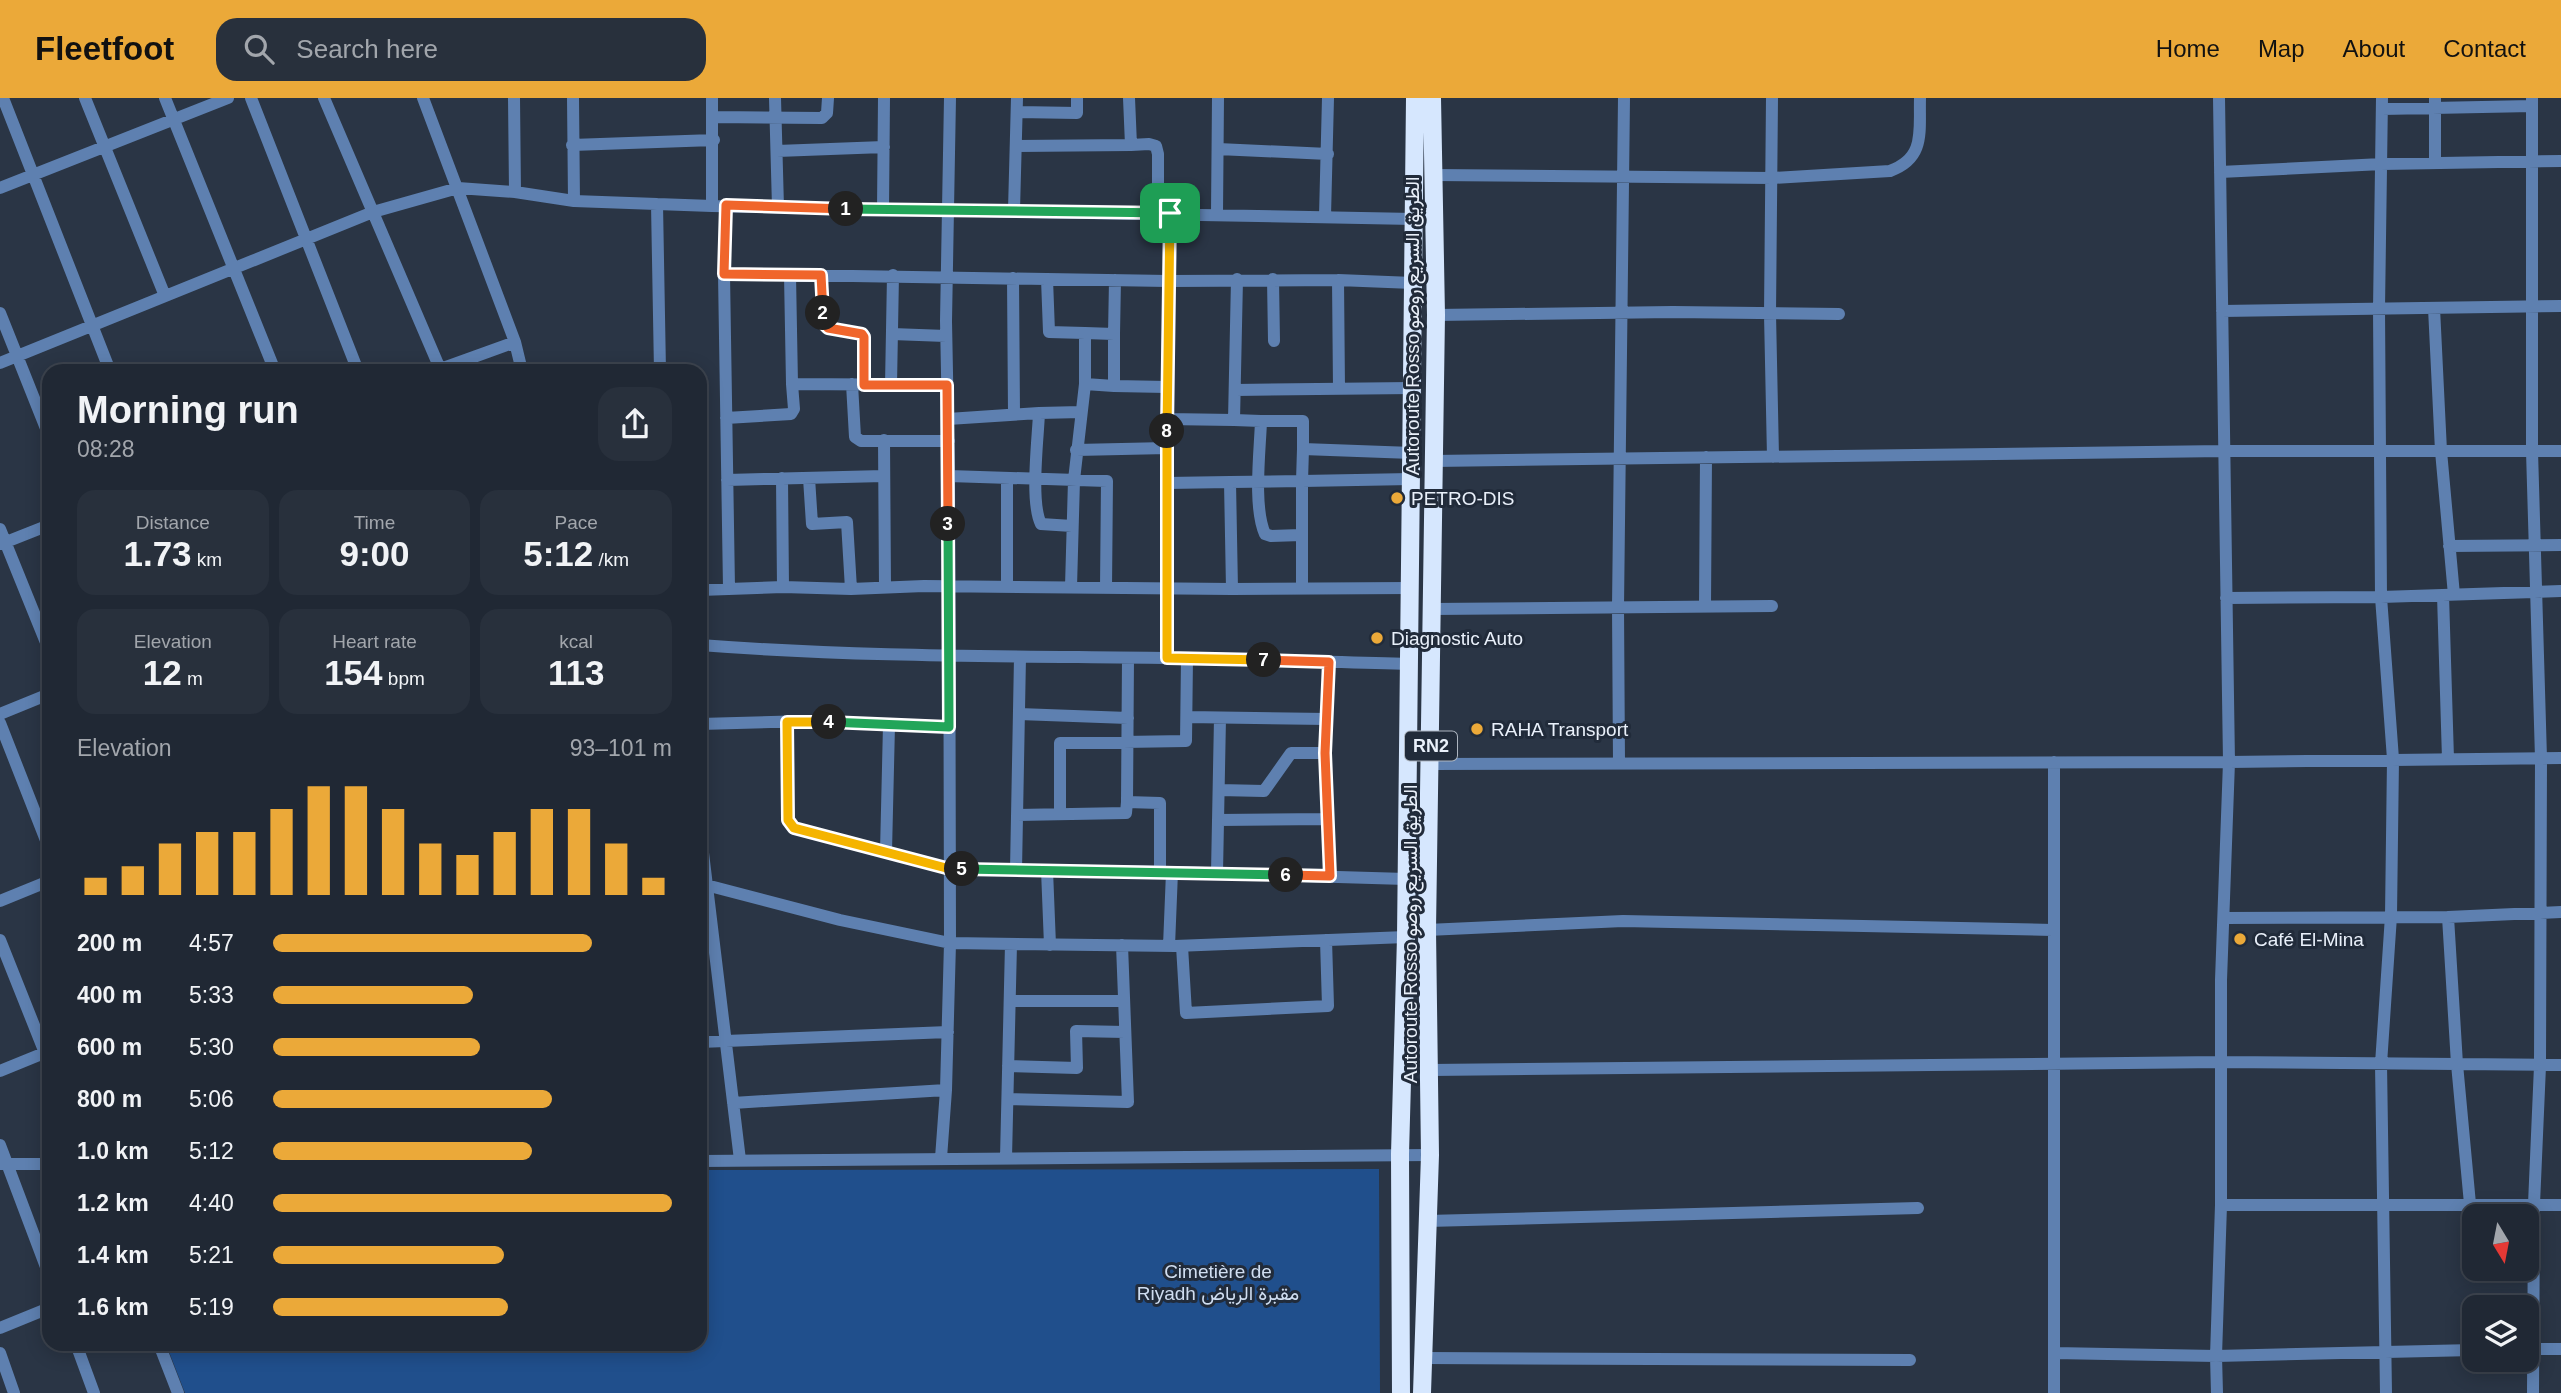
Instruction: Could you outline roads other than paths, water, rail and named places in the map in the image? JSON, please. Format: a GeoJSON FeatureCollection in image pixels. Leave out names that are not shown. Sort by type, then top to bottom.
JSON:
{"type":"FeatureCollection","features":[{"type":"Feature","properties":{"kind":"highway","name":"Autoroute Rosso الطريق السريع روصو"},"geometry":{"type":"LineString","coordinates":[[1401,1393],[1400,1154],[1406,937],[1415,98]]}},
{"type":"Feature","properties":{"kind":"highway","name":"Autoroute Rosso الطريق السريع روصو"},"geometry":{"type":"LineString","coordinates":[[1422,1393],[1430,1155],[1427,930],[1436,315],[1432,98]]}},
{"type":"Feature","properties":{"kind":"street"},"geometry":{"type":"LineString","coordinates":[[3,98],[107,364]]}},
{"type":"Feature","properties":{"kind":"street"},"geometry":{"type":"LineString","coordinates":[[85,98],[165,296]]}},
{"type":"Feature","properties":{"kind":"street"},"geometry":{"type":"LineString","coordinates":[[165,98],[272,364]]}},
{"type":"Feature","properties":{"kind":"street"},"geometry":{"type":"LineString","coordinates":[[0,188],[228,98]]}},
{"type":"Feature","properties":{"kind":"street"},"geometry":{"type":"LineString","coordinates":[[251,98],[355,364]]}},
{"type":"Feature","properties":{"kind":"street"},"geometry":{"type":"LineString","coordinates":[[324,98],[436,364]]}},
{"type":"Feature","properties":{"kind":"street"},"geometry":{"type":"LineString","coordinates":[[423,98],[515,342],[520,364]]}},
{"type":"Feature","properties":{"kind":"street"},"geometry":{"type":"LineString","coordinates":[[514,98],[515,192]]}},
{"type":"Feature","properties":{"kind":"street"},"geometry":{"type":"LineString","coordinates":[[573,98],[574,201]]}},
{"type":"Feature","properties":{"kind":"street"},"geometry":{"type":"LineString","coordinates":[[712,98],[712,206]]}},
{"type":"Feature","properties":{"kind":"street"},"geometry":{"type":"LineString","coordinates":[[775,98],[778,206]]}},
{"type":"Feature","properties":{"kind":"street"},"geometry":{"type":"LineString","coordinates":[[714,117],[822,118],[827,113],[828,98]]}},
{"type":"Feature","properties":{"kind":"street"},"geometry":{"type":"LineString","coordinates":[[883,210],[884,98]]}},
{"type":"Feature","properties":{"kind":"street"},"geometry":{"type":"LineString","coordinates":[[941,1158],[946,1090],[950,943],[946,276],[950,98]]}},
{"type":"Feature","properties":{"kind":"street"},"geometry":{"type":"LineString","coordinates":[[1014,210],[1017,98]]}},
{"type":"Feature","properties":{"kind":"street"},"geometry":{"type":"LineString","coordinates":[[1018,112],[1077,113],[1077,98]]}},
{"type":"Feature","properties":{"kind":"street"},"geometry":{"type":"LineString","coordinates":[[1129,98],[1131,145]]}},
{"type":"Feature","properties":{"kind":"street"},"geometry":{"type":"LineString","coordinates":[[1217,214],[1218,98]]}},
{"type":"Feature","properties":{"kind":"street"},"geometry":{"type":"LineString","coordinates":[[1325,216],[1328,98]]}},
{"type":"Feature","properties":{"kind":"street"},"geometry":{"type":"LineString","coordinates":[[1619,763],[1618,607],[1624,98]]}},
{"type":"Feature","properties":{"kind":"street"},"geometry":{"type":"LineString","coordinates":[[1772,98],[1770,314],[1773,457]]}},
{"type":"Feature","properties":{"kind":"street"},"geometry":{"type":"LineString","coordinates":[[1434,175],[1773,178],[1889,171],[1904,166],[1915,155],[1919,144],[1920,98]]}},
{"type":"Feature","properties":{"kind":"street"},"geometry":{"type":"LineString","coordinates":[[2217,1393],[2221,1205],[2221,980],[2229,762],[2219,98]]}},
{"type":"Feature","properties":{"kind":"street"},"geometry":{"type":"LineString","coordinates":[[2435,102],[2435,163]]}},
{"type":"Feature","properties":{"kind":"street"},"geometry":{"type":"LineString","coordinates":[[2386,1393],[2381,1064],[2390,916],[2393,759],[2381,597],[2379,309],[2382,104],[2532,102],[2532,451],[2541,758],[2540,1066],[2534,1204]]}},
{"type":"Feature","properties":{"kind":"street"},"geometry":{"type":"LineString","coordinates":[[572,145],[714,140]]}},
{"type":"Feature","properties":{"kind":"street"},"geometry":{"type":"LineString","coordinates":[[1017,146],[1156,146],[1168,281],[1167,658]]}},
{"type":"Feature","properties":{"kind":"street"},"geometry":{"type":"LineString","coordinates":[[777,151],[884,147]]}},
{"type":"Feature","properties":{"kind":"street"},"geometry":{"type":"LineString","coordinates":[[1217,149],[1328,154]]}},
{"type":"Feature","properties":{"kind":"street"},"geometry":{"type":"LineString","coordinates":[[2220,172],[2382,164],[2561,161]]}},
{"type":"Feature","properties":{"kind":"street"},"geometry":{"type":"LineString","coordinates":[[0,363],[373,212],[458,188],[515,192],[574,201],[712,206],[1414,219]]}},
{"type":"Feature","properties":{"kind":"street"},"geometry":{"type":"LineString","coordinates":[[657,204],[660,364]]}},
{"type":"Feature","properties":{"kind":"street"},"geometry":{"type":"LineString","coordinates":[[726,205],[724,274],[729,588]]}},
{"type":"Feature","properties":{"kind":"street"},"geometry":{"type":"LineString","coordinates":[[724,274],[1168,281],[1273,279],[1413,283]]}},
{"type":"Feature","properties":{"kind":"street"},"geometry":{"type":"LineString","coordinates":[[726,418],[791,414],[794,409],[790,275]]}},
{"type":"Feature","properties":{"kind":"street"},"geometry":{"type":"LineString","coordinates":[[821,275],[825,325],[828,328],[862,334],[864,337],[855,437],[861,441],[948,442]]}},
{"type":"Feature","properties":{"kind":"street"},"geometry":{"type":"LineString","coordinates":[[891,385],[893,275]]}},
{"type":"Feature","properties":{"kind":"street"},"geometry":{"type":"LineString","coordinates":[[1013,278],[1014,414]]}},
{"type":"Feature","properties":{"kind":"street"},"geometry":{"type":"LineString","coordinates":[[1047,279],[1049,332],[1114,334]]}},
{"type":"Feature","properties":{"kind":"street"},"geometry":{"type":"LineString","coordinates":[[1234,420],[1237,279]]}},
{"type":"Feature","properties":{"kind":"street"},"geometry":{"type":"LineString","coordinates":[[1273,279],[1274,341]]}},
{"type":"Feature","properties":{"kind":"street"},"geometry":{"type":"LineString","coordinates":[[1114,386],[1115,280]]}},
{"type":"Feature","properties":{"kind":"street"},"geometry":{"type":"LineString","coordinates":[[1338,280],[1339,389]]}},
{"type":"Feature","properties":{"kind":"street"},"geometry":{"type":"LineString","coordinates":[[2222,311],[2561,306]]}},
{"type":"Feature","properties":{"kind":"street"},"geometry":{"type":"LineString","coordinates":[[2434,308],[2449,546],[2448,759]]}},
{"type":"Feature","properties":{"kind":"street"},"geometry":{"type":"LineString","coordinates":[[0,313],[42,419]]}},
{"type":"Feature","properties":{"kind":"street"},"geometry":{"type":"LineString","coordinates":[[1436,315],[1839,314]]}},
{"type":"Feature","properties":{"kind":"street"},"geometry":{"type":"LineString","coordinates":[[1071,587],[1074,480],[1085,384],[1085,333]]}},
{"type":"Feature","properties":{"kind":"street"},"geometry":{"type":"LineString","coordinates":[[892,334],[946,336]]}},
{"type":"Feature","properties":{"kind":"street"},"geometry":{"type":"LineString","coordinates":[[455,364],[515,342]]}},
{"type":"Feature","properties":{"kind":"street"},"geometry":{"type":"LineString","coordinates":[[792,384],[947,385]]}},
{"type":"Feature","properties":{"kind":"street"},"geometry":{"type":"LineString","coordinates":[[1085,384],[1167,387]]}},
{"type":"Feature","properties":{"kind":"street"},"geometry":{"type":"LineString","coordinates":[[1235,390],[1412,388]]}},
{"type":"Feature","properties":{"kind":"street"},"geometry":{"type":"LineString","coordinates":[[948,419],[1081,412]]}},
{"type":"Feature","properties":{"kind":"street"},"geometry":{"type":"LineString","coordinates":[[1039,413],[1037,517],[1041,524],[1072,526]]}},
{"type":"Feature","properties":{"kind":"street"},"geometry":{"type":"LineString","coordinates":[[1167,419],[1303,422],[1302,588]]}},
{"type":"Feature","properties":{"kind":"street"},"geometry":{"type":"LineString","coordinates":[[1261,421],[1258,482],[1262,527],[1265,534],[1271,536],[1301,535]]}},
{"type":"Feature","properties":{"kind":"street"},"geometry":{"type":"LineString","coordinates":[[884,440],[886,587]]}},
{"type":"Feature","properties":{"kind":"street"},"geometry":{"type":"LineString","coordinates":[[1076,450],[1167,448]]}},
{"type":"Feature","properties":{"kind":"street"},"geometry":{"type":"LineString","coordinates":[[1303,449],[1412,453]]}},
{"type":"Feature","properties":{"kind":"street"},"geometry":{"type":"LineString","coordinates":[[1433,461],[2224,450],[2561,452]]}},
{"type":"Feature","properties":{"kind":"street"},"geometry":{"type":"LineString","coordinates":[[1705,607],[1706,457]]}},
{"type":"Feature","properties":{"kind":"street"},"geometry":{"type":"LineString","coordinates":[[727,480],[884,476]]}},
{"type":"Feature","properties":{"kind":"street"},"geometry":{"type":"LineString","coordinates":[[949,476],[1107,481],[1106,588]]}},
{"type":"Feature","properties":{"kind":"street"},"geometry":{"type":"LineString","coordinates":[[782,478],[783,587]]}},
{"type":"Feature","properties":{"kind":"street"},"geometry":{"type":"LineString","coordinates":[[809,478],[812,524],[847,522],[851,589]]}},
{"type":"Feature","properties":{"kind":"street"},"geometry":{"type":"LineString","coordinates":[[1007,479],[1007,587]]}},
{"type":"Feature","properties":{"kind":"street"},"geometry":{"type":"LineString","coordinates":[[1167,483],[1411,479]]}},
{"type":"Feature","properties":{"kind":"street"},"geometry":{"type":"LineString","coordinates":[[1230,482],[1232,589]]}},
{"type":"Feature","properties":{"kind":"street"},"geometry":{"type":"LineString","coordinates":[[3,543],[42,528]]}},
{"type":"Feature","properties":{"kind":"street"},"geometry":{"type":"LineString","coordinates":[[0,529],[3,543],[42,634]]}},
{"type":"Feature","properties":{"kind":"street"},"geometry":{"type":"LineString","coordinates":[[2449,546],[2561,545]]}},
{"type":"Feature","properties":{"kind":"street"},"geometry":{"type":"LineString","coordinates":[[707,590],[783,587],[1410,588]]}},
{"type":"Feature","properties":{"kind":"street"},"geometry":{"type":"LineString","coordinates":[[2226,597],[2381,597],[2561,592]]}},
{"type":"Feature","properties":{"kind":"street"},"geometry":{"type":"LineString","coordinates":[[1432,609],[1772,606]]}},
{"type":"Feature","properties":{"kind":"street"},"geometry":{"type":"LineString","coordinates":[[707,646],[773,651],[948,657],[1167,658],[1409,664]]}},
{"type":"Feature","properties":{"kind":"street"},"geometry":{"type":"LineString","coordinates":[[1016,870],[1020,657]]}},
{"type":"Feature","properties":{"kind":"street"},"geometry":{"type":"LineString","coordinates":[[1017,815],[1126,813],[1128,658]]}},
{"type":"Feature","properties":{"kind":"street"},"geometry":{"type":"LineString","coordinates":[[1060,814],[1060,743],[1186,741],[1187,659]]}},
{"type":"Feature","properties":{"kind":"street"},"geometry":{"type":"LineString","coordinates":[[1329,662],[1325,753],[1330,876]]}},
{"type":"Feature","properties":{"kind":"street"},"geometry":{"type":"LineString","coordinates":[[0,715],[42,697]]}},
{"type":"Feature","properties":{"kind":"street"},"geometry":{"type":"LineString","coordinates":[[1019,714],[1128,718]]}},
{"type":"Feature","properties":{"kind":"street"},"geometry":{"type":"LineString","coordinates":[[1186,717],[1327,719]]}},
{"type":"Feature","properties":{"kind":"street"},"geometry":{"type":"LineString","coordinates":[[1217,873],[1220,718]]}},
{"type":"Feature","properties":{"kind":"street"},"geometry":{"type":"LineString","coordinates":[[707,724],[787,722],[949,727]]}},
{"type":"Feature","properties":{"kind":"street"},"geometry":{"type":"LineString","coordinates":[[787,722],[788,820],[794,828],[950,869],[1406,879]]}},
{"type":"Feature","properties":{"kind":"street"},"geometry":{"type":"LineString","coordinates":[[0,723],[42,830]]}},
{"type":"Feature","properties":{"kind":"street"},"geometry":{"type":"LineString","coordinates":[[886,852],[889,724]]}},
{"type":"Feature","properties":{"kind":"street"},"geometry":{"type":"LineString","coordinates":[[1219,790],[1264,791],[1292,753],[1325,753]]}},
{"type":"Feature","properties":{"kind":"street"},"geometry":{"type":"LineString","coordinates":[[1431,764],[2229,762],[2561,758]]}},
{"type":"Feature","properties":{"kind":"street"},"geometry":{"type":"LineString","coordinates":[[2054,762],[2054,1393]]}},
{"type":"Feature","properties":{"kind":"street"},"geometry":{"type":"LineString","coordinates":[[1127,802],[1160,803],[1175,946],[1186,1013],[1328,1006],[1326,940]]}},
{"type":"Feature","properties":{"kind":"street"},"geometry":{"type":"LineString","coordinates":[[1218,820],[1327,819]]}},
{"type":"Feature","properties":{"kind":"street"},"geometry":{"type":"LineString","coordinates":[[1048,870],[1050,945]]}},
{"type":"Feature","properties":{"kind":"street"},"geometry":{"type":"LineString","coordinates":[[0,901],[42,884]]}},
{"type":"Feature","properties":{"kind":"street"},"geometry":{"type":"LineString","coordinates":[[707,887],[950,943],[1175,946],[1406,937]]}},
{"type":"Feature","properties":{"kind":"street"},"geometry":{"type":"LineString","coordinates":[[2224,918],[2448,917],[2561,912]]}},
{"type":"Feature","properties":{"kind":"street"},"geometry":{"type":"LineString","coordinates":[[707,913],[740,1160]]}},
{"type":"Feature","properties":{"kind":"street"},"geometry":{"type":"LineString","coordinates":[[2448,917],[2457,1064],[2470,1204]]}},
{"type":"Feature","properties":{"kind":"street"},"geometry":{"type":"LineString","coordinates":[[1427,930],[1623,922],[2053,930]]}},
{"type":"Feature","properties":{"kind":"street"},"geometry":{"type":"LineString","coordinates":[[0,940],[42,1042]]}},
{"type":"Feature","properties":{"kind":"street"},"geometry":{"type":"LineString","coordinates":[[1006,1158],[1011,944]]}},
{"type":"Feature","properties":{"kind":"street"},"geometry":{"type":"LineString","coordinates":[[1008,1099],[1128,1102],[1122,946]]}},
{"type":"Feature","properties":{"kind":"street"},"geometry":{"type":"LineString","coordinates":[[1010,1001],[1124,1001]]}},
{"type":"Feature","properties":{"kind":"street"},"geometry":{"type":"LineString","coordinates":[[1008,1066],[1077,1068],[1076,1031],[1125,1032]]}},
{"type":"Feature","properties":{"kind":"street"},"geometry":{"type":"LineString","coordinates":[[707,1042],[948,1032]]}},
{"type":"Feature","properties":{"kind":"street"},"geometry":{"type":"LineString","coordinates":[[0,1071],[42,1058]]}},
{"type":"Feature","properties":{"kind":"street"},"geometry":{"type":"LineString","coordinates":[[1430,1070],[2221,1062],[2561,1065]]}},
{"type":"Feature","properties":{"kind":"street"},"geometry":{"type":"LineString","coordinates":[[733,1103],[946,1090]]}},
{"type":"Feature","properties":{"kind":"street"},"geometry":{"type":"LineString","coordinates":[[0,1145],[3,1164],[42,1258]]}},
{"type":"Feature","properties":{"kind":"street"},"geometry":{"type":"LineString","coordinates":[[707,1161],[1430,1155]]}},
{"type":"Feature","properties":{"kind":"street"},"geometry":{"type":"LineString","coordinates":[[3,1164],[42,1164]]}},
{"type":"Feature","properties":{"kind":"street"},"geometry":{"type":"LineString","coordinates":[[2221,1205],[2462,1204]]}},
{"type":"Feature","properties":{"kind":"street"},"geometry":{"type":"LineString","coordinates":[[2539,1204],[2561,1205]]}},
{"type":"Feature","properties":{"kind":"street"},"geometry":{"type":"LineString","coordinates":[[1427,1221],[1918,1208]]}},
{"type":"Feature","properties":{"kind":"street"},"geometry":{"type":"LineString","coordinates":[[0,1328],[42,1311]]}},
{"type":"Feature","properties":{"kind":"street"},"geometry":{"type":"LineString","coordinates":[[2539,1349],[2561,1349]]}},
{"type":"Feature","properties":{"kind":"street"},"geometry":{"type":"LineString","coordinates":[[2054,1353],[2216,1356],[2462,1350]]}},
{"type":"Feature","properties":{"kind":"street"},"geometry":{"type":"LineString","coordinates":[[79,1351],[94,1393]]}},
{"type":"Feature","properties":{"kind":"street"},"geometry":{"type":"LineString","coordinates":[[162,1351],[178,1393]]}},
{"type":"Feature","properties":{"kind":"street"},"geometry":{"type":"LineString","coordinates":[[0,1353],[14,1393]]}},
{"type":"Feature","properties":{"kind":"street"},"geometry":{"type":"LineString","coordinates":[[1423,1358],[1910,1360]]}},
{"type":"Feature","properties":{"kind":"street"},"geometry":{"type":"LineString","coordinates":[[2532,1372],[2533,1393]]}},
{"type":"Feature","properties":{"kind":"place","name":"PETRO-DIS"},"geometry":{"type":"Point","coordinates":[1397,498]}},
{"type":"Feature","properties":{"kind":"place","name":"Diagnostic Auto"},"geometry":{"type":"Point","coordinates":[1377,638]}},
{"type":"Feature","properties":{"kind":"place","name":"RAHA Transport"},"geometry":{"type":"Point","coordinates":[1477,729]}},
{"type":"Feature","properties":{"kind":"place","name":"Café El-Mina"},"geometry":{"type":"Point","coordinates":[2240,939]}},
{"type":"Feature","properties":{"kind":"park label","name":"Cimetière de Riyadh مقبرة الرياض"},"geometry":{"type":"Point","coordinates":[1218,1282]}}]}
